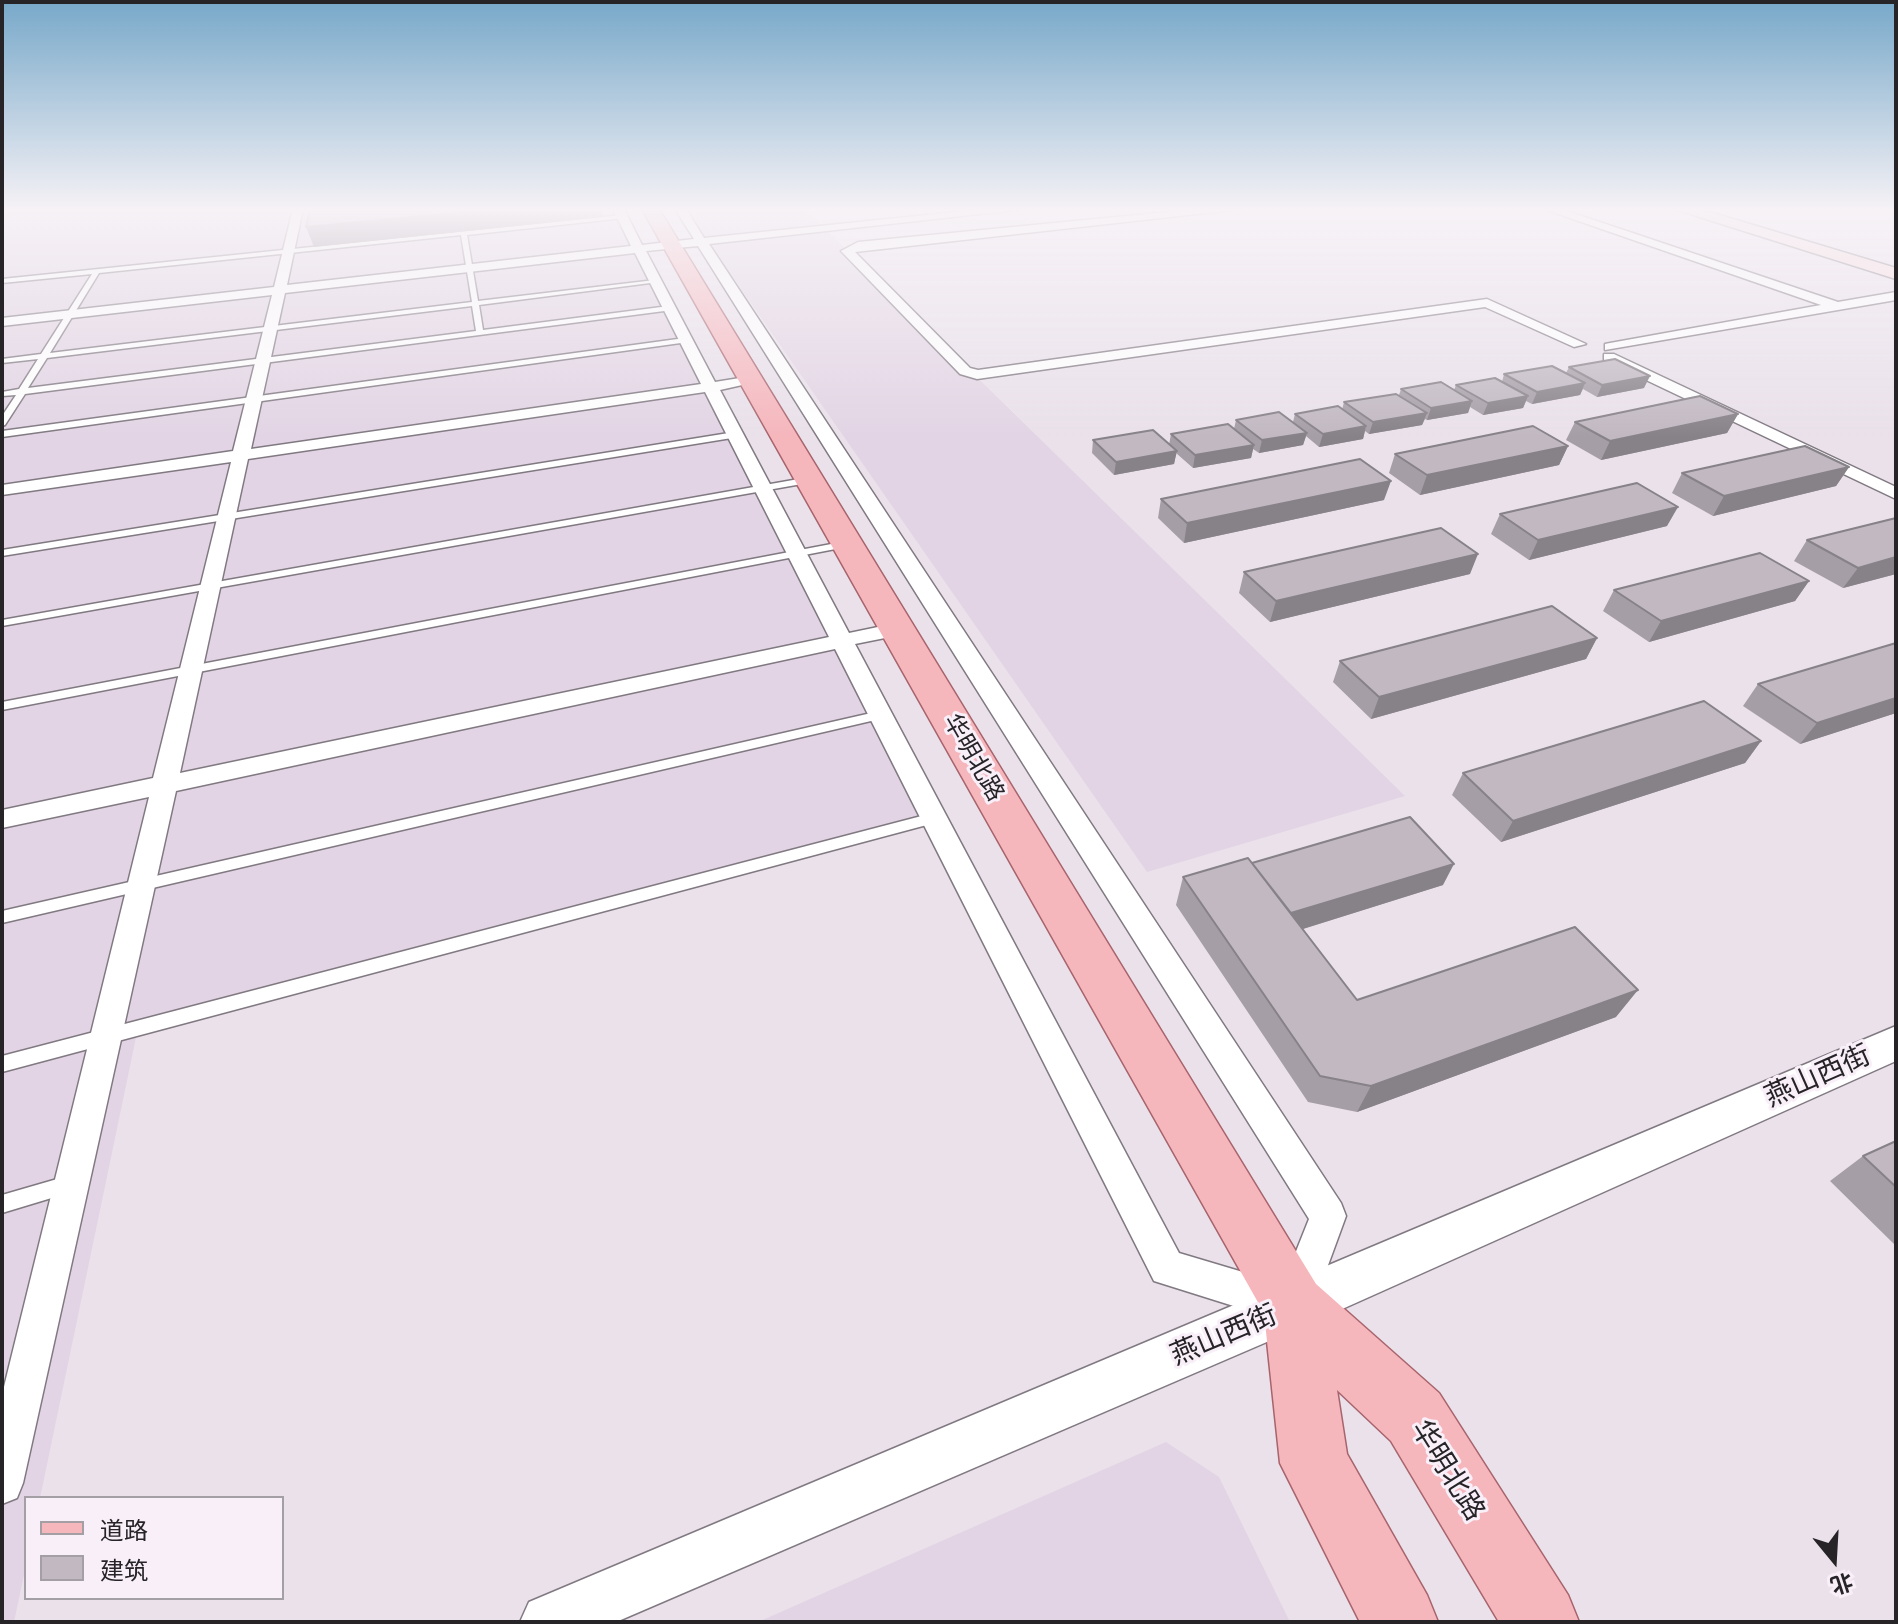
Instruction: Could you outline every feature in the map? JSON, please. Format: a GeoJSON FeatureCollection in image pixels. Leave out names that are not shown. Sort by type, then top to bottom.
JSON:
{"type":"FeatureCollection","features":[{"type":"Feature","properties":{"kind":"main road","name":"华明北路"},"geometry":{"type":"LineString","coordinates":[[699,285],[752,381],[1294,1306],[1415,1417],[1541,1622]]}},
{"type":"Feature","properties":{"kind":"main road","name":"华明北路"},"geometry":{"type":"LineString","coordinates":[[1294,1306],[1314,1463],[1400,1622]]}},
{"type":"Feature","properties":{"kind":"street"},"geometry":{"type":"LineString","coordinates":[[2,1483],[280,285]]}},
{"type":"Feature","properties":{"kind":"street"},"geometry":{"type":"LineString","coordinates":[[2,322],[324,285]]}},
{"type":"Feature","properties":{"kind":"street"},"geometry":{"type":"LineString","coordinates":[[657,285],[1167,1268],[1294,1306],[1328,1216],[705,285]]}},
{"type":"Feature","properties":{"kind":"street"},"geometry":{"type":"LineString","coordinates":[[880,285],[965,371],[977,375],[1487,303],[1579,344],[1575,348],[1580,352],[1610,352],[1896,296]]}},
{"type":"Feature","properties":{"kind":"street"},"geometry":{"type":"LineString","coordinates":[[1773,285],[1836,306]]}},
{"type":"Feature","properties":{"kind":"street"},"geometry":{"type":"LineString","coordinates":[[1610,352],[1896,494]]}},
{"type":"Feature","properties":{"kind":"street"},"geometry":{"type":"LineString","coordinates":[[2,490],[752,381]]}},
{"type":"Feature","properties":{"kind":"street"},"geometry":{"type":"LineString","coordinates":[[2,819],[897,629]]}},
{"type":"Feature","properties":{"kind":"street","name":"燕山西街"},"geometry":{"type":"LineString","coordinates":[[549,1622],[1294,1306],[1896,1043]]}},
{"type":"Feature","properties":{"kind":"lane"},"geometry":{"type":"LineString","coordinates":[[2,423],[89,285]]}},
{"type":"Feature","properties":{"kind":"lane"},"geometry":{"type":"LineString","coordinates":[[473,285],[480,333]]}},
{"type":"Feature","properties":{"kind":"lane"},"geometry":{"type":"LineString","coordinates":[[2,361],[631,285]]}},
{"type":"Feature","properties":{"kind":"lane"},"geometry":{"type":"LineString","coordinates":[[2,394],[669,308]]}},
{"type":"Feature","properties":{"kind":"lane"},"geometry":{"type":"LineString","coordinates":[[2,434],[685,340]]}},
{"type":"Feature","properties":{"kind":"lane"},"geometry":{"type":"LineString","coordinates":[[2,553],[735,435]]}},
{"type":"Feature","properties":{"kind":"lane"},"geometry":{"type":"LineString","coordinates":[[2,623],[810,480]]}},
{"type":"Feature","properties":{"kind":"lane"},"geometry":{"type":"LineString","coordinates":[[2,706],[847,544]]}},
{"type":"Feature","properties":{"kind":"lane"},"geometry":{"type":"LineString","coordinates":[[2,917],[880,715]]}},
{"type":"Feature","properties":{"kind":"lane"},"geometry":{"type":"LineString","coordinates":[[2,1064],[933,818]]}},
{"type":"Feature","properties":{"kind":"lane"},"geometry":{"type":"LineString","coordinates":[[2,1204],[71,1184]]}},
{"type":"Feature","properties":{"kind":"shaded area"},"geometry":{"type":"Polygon","coordinates":[[[2,285],[653,285],[927,819],[139,1023],[40,1496],[24,1496],[24,1574],[14,1622],[2,1622],[2,285]]]}},
{"type":"Feature","properties":{"kind":"shaded area"},"geometry":{"type":"Polygon","coordinates":[[[738,285],[882,285],[1405,796],[1147,872],[738,285]]]}},
{"type":"Feature","properties":{"kind":"shaded area"},"geometry":{"type":"Polygon","coordinates":[[[1166,1442],[1219,1477],[1290,1622],[758,1622],[1166,1442]]]}},
{"type":"Feature","properties":{"kind":"building"},"geometry":{"type":"Polygon","coordinates":[[[1615,359],[1650,376],[1602,385],[1569,367],[1615,359]]]}},
{"type":"Feature","properties":{"kind":"building"},"geometry":{"type":"Polygon","coordinates":[[[1552,366],[1585,383],[1537,392],[1504,374],[1552,366]]]}},
{"type":"Feature","properties":{"kind":"building"},"geometry":{"type":"Polygon","coordinates":[[[1495,378],[1528,396],[1488,403],[1456,385],[1495,378]]]}},
{"type":"Feature","properties":{"kind":"building"},"geometry":{"type":"Polygon","coordinates":[[[1441,382],[1472,401],[1431,408],[1401,389],[1441,382]]]}},
{"type":"Feature","properties":{"kind":"building"},"geometry":{"type":"Polygon","coordinates":[[[1396,394],[1427,413],[1373,422],[1344,402],[1396,394]]]}},
{"type":"Feature","properties":{"kind":"building"},"geometry":{"type":"Polygon","coordinates":[[[1700,396],[1738,414],[1610,441],[1575,422],[1700,396]]]}},
{"type":"Feature","properties":{"kind":"building"},"geometry":{"type":"Polygon","coordinates":[[[1338,406],[1366,426],[1323,434],[1295,414],[1338,406]]]}},
{"type":"Feature","properties":{"kind":"building"},"geometry":{"type":"Polygon","coordinates":[[[1279,412],[1307,433],[1262,440],[1236,420],[1279,412]]]}},
{"type":"Feature","properties":{"kind":"building"},"geometry":{"type":"Polygon","coordinates":[[[1228,424],[1254,445],[1195,455],[1171,434],[1228,424]]]}},
{"type":"Feature","properties":{"kind":"building"},"geometry":{"type":"Polygon","coordinates":[[[1533,426],[1568,446],[1427,475],[1395,454],[1533,426]]]}},
{"type":"Feature","properties":{"kind":"building"},"geometry":{"type":"Polygon","coordinates":[[[1153,430],[1177,451],[1116,462],[1093,440],[1153,430]]]}},
{"type":"Feature","properties":{"kind":"building"},"geometry":{"type":"Polygon","coordinates":[[[1805,446],[1849,467],[1724,496],[1682,473],[1805,446]]]}},
{"type":"Feature","properties":{"kind":"building"},"geometry":{"type":"Polygon","coordinates":[[[1360,459],[1391,481],[1187,523],[1161,499],[1360,459]]]}},
{"type":"Feature","properties":{"kind":"building"},"geometry":{"type":"Polygon","coordinates":[[[1637,483],[1678,507],[1538,540],[1500,514],[1637,483]]]}},
{"type":"Feature","properties":{"kind":"building"},"geometry":{"type":"Polygon","coordinates":[[[1896,518],[1896,557],[1858,568],[1807,540],[1896,518]]]}},
{"type":"Feature","properties":{"kind":"building"},"geometry":{"type":"Polygon","coordinates":[[[1441,528],[1478,554],[1276,601],[1244,572],[1441,528]]]}},
{"type":"Feature","properties":{"kind":"building"},"geometry":{"type":"Polygon","coordinates":[[[1760,553],[1809,581],[1661,621],[1614,590],[1760,553]]]}},
{"type":"Feature","properties":{"kind":"building"},"geometry":{"type":"Polygon","coordinates":[[[1552,606],[1597,638],[1379,697],[1340,661],[1552,606]]]}},
{"type":"Feature","properties":{"kind":"building"},"geometry":{"type":"Polygon","coordinates":[[[1896,643],[1896,698],[1817,723],[1758,684],[1896,643]]]}},
{"type":"Feature","properties":{"kind":"building"},"geometry":{"type":"Polygon","coordinates":[[[1704,701],[1761,741],[1513,821],[1463,773],[1704,701]]]}},
{"type":"Feature","properties":{"kind":"building"},"geometry":{"type":"Polygon","coordinates":[[[1410,817],[1454,864],[1291,913],[1252,863],[1410,817]]]}},
{"type":"Feature","properties":{"kind":"building"},"geometry":{"type":"Polygon","coordinates":[[[1248,858],[1357,1000],[1575,927],[1638,990],[1371,1086],[1320,1076],[1183,877],[1248,858]]]}},
{"type":"Feature","properties":{"kind":"building"},"geometry":{"type":"Polygon","coordinates":[[[1896,1141],[1896,1187],[1863,1156],[1896,1141]]]}}]}
